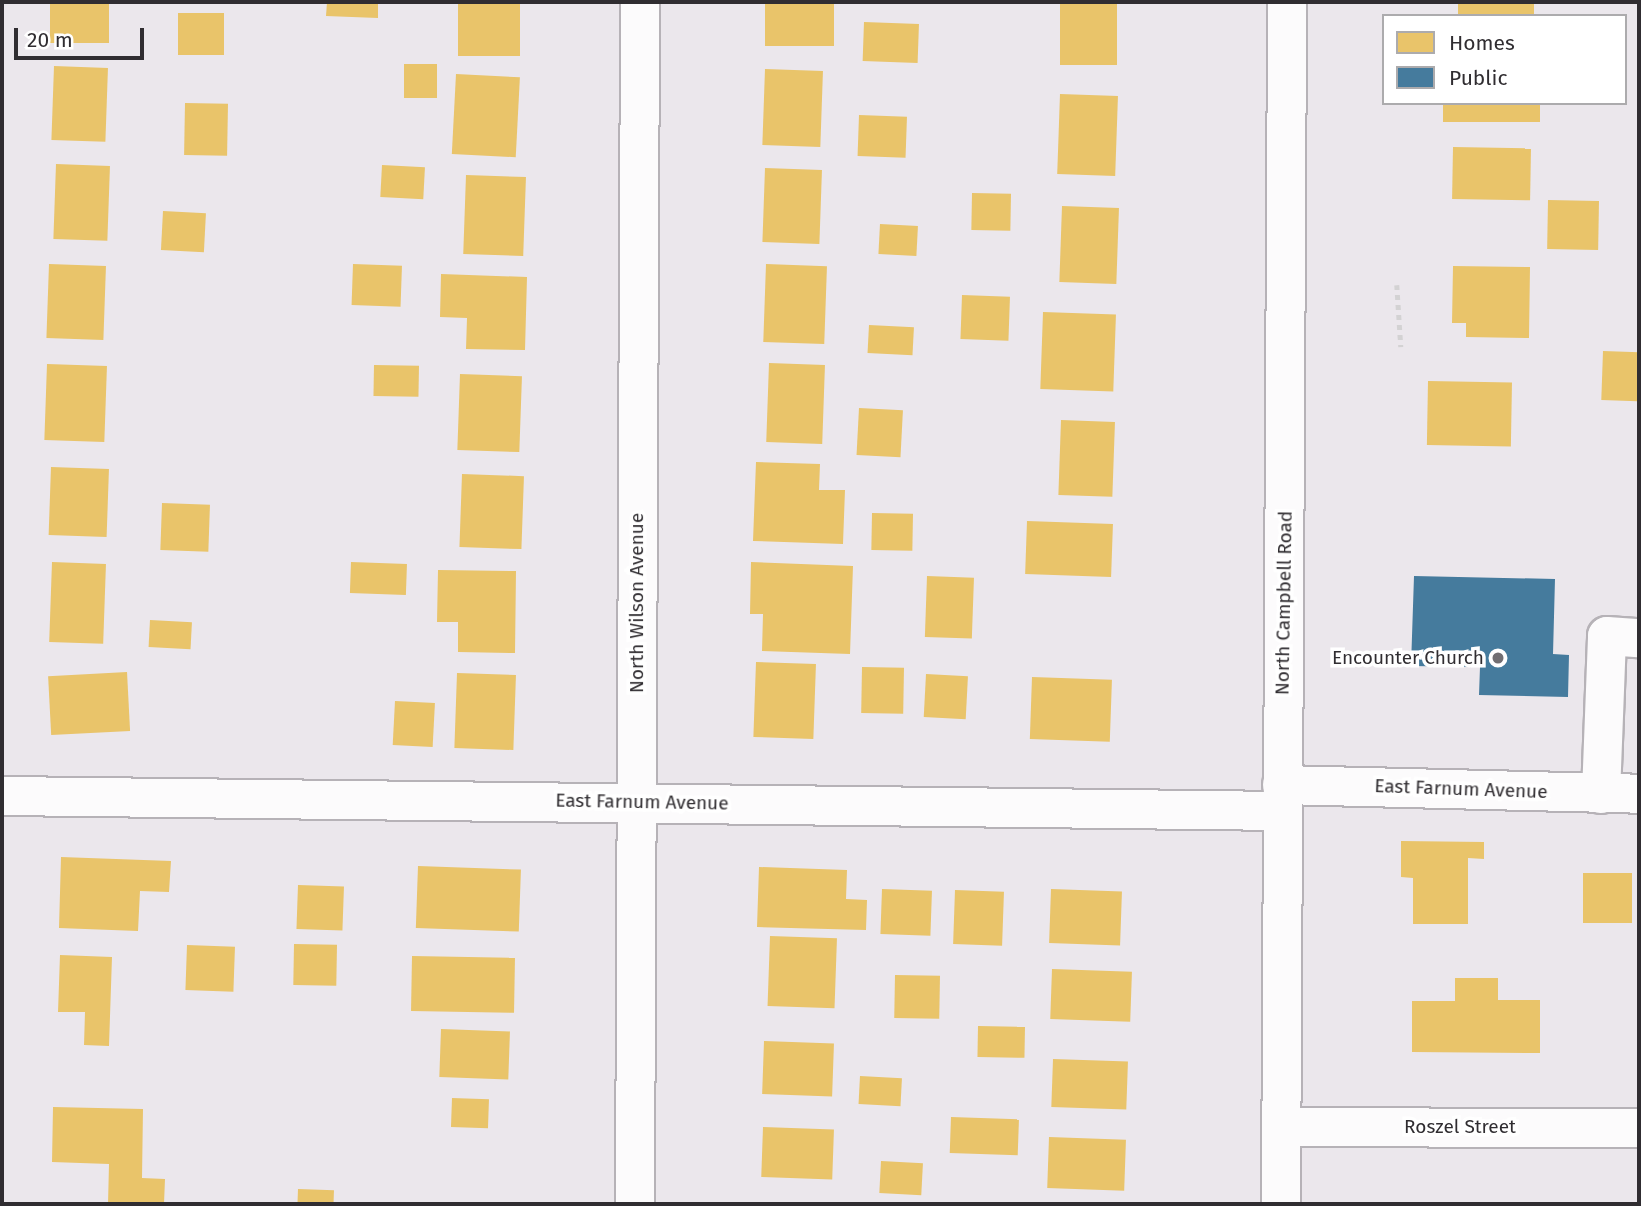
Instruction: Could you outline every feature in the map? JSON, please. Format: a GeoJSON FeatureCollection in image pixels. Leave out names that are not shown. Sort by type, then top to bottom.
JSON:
{"type":"FeatureCollection","features":[{"type":"Feature","properties":{"kind":"street","name":"North Wilson Avenue"},"geometry":{"type":"LineString","coordinates":[[635,1204],[640,2]]}},
{"type":"Feature","properties":{"kind":"street","name":"North Campbell Road"},"geometry":{"type":"LineString","coordinates":[[1281,1204],[1287,2]]}},
{"type":"Feature","properties":{"kind":"street"},"geometry":{"type":"LineString","coordinates":[[1601,794],[1607,636],[1639,638]]}},
{"type":"Feature","properties":{"kind":"street","name":"East Farnum Avenue"},"geometry":{"type":"LineString","coordinates":[[2,796],[636,802],[1639,794]]}},
{"type":"Feature","properties":{"kind":"street","name":"Roszel Street"},"geometry":{"type":"LineString","coordinates":[[1282,1127],[1639,1128]]}},
{"type":"Feature","properties":{"kind":"path"},"geometry":{"type":"LineString","coordinates":[[1397,285],[1401,347]]}},
{"type":"Feature","properties":{"kind":"building: Homes"},"geometry":{"type":"Polygon","coordinates":[[[50,2],[109,2],[109,43],[50,43],[50,2]]]}},
{"type":"Feature","properties":{"kind":"building: Homes"},"geometry":{"type":"Polygon","coordinates":[[[327,2],[378,2],[378,18],[326,16],[327,2]]]}},
{"type":"Feature","properties":{"kind":"building: Homes"},"geometry":{"type":"Polygon","coordinates":[[[458,2],[520,2],[520,56],[458,56],[458,2]]]}},
{"type":"Feature","properties":{"kind":"building: Homes"},"geometry":{"type":"Polygon","coordinates":[[[765,2],[834,2],[834,46],[765,46],[765,2]]]}},
{"type":"Feature","properties":{"kind":"building: Homes"},"geometry":{"type":"Polygon","coordinates":[[[1060,2],[1117,2],[1117,65],[1060,65],[1060,2]]]}},
{"type":"Feature","properties":{"kind":"building: Homes"},"geometry":{"type":"Polygon","coordinates":[[[1458,2],[1534,2],[1534,14],[1458,14],[1458,2]]]}},
{"type":"Feature","properties":{"kind":"building: Homes"},"geometry":{"type":"Polygon","coordinates":[[[178,13],[224,13],[224,55],[178,55],[178,13]]]}},
{"type":"Feature","properties":{"kind":"building: Homes"},"geometry":{"type":"Polygon","coordinates":[[[864,22],[919,24],[918,63],[863,61],[864,22]]]}},
{"type":"Feature","properties":{"kind":"building: Homes"},"geometry":{"type":"Polygon","coordinates":[[[404,64],[437,64],[437,98],[404,98],[404,64]]]}},
{"type":"Feature","properties":{"kind":"building: Homes"},"geometry":{"type":"Polygon","coordinates":[[[54,66],[108,68],[105,142],[51,140],[54,66]]]}},
{"type":"Feature","properties":{"kind":"building: Homes"},"geometry":{"type":"Polygon","coordinates":[[[765,69],[823,71],[820,147],[762,145],[765,69]]]}},
{"type":"Feature","properties":{"kind":"building: Homes"},"geometry":{"type":"Polygon","coordinates":[[[456,74],[520,77],[516,157],[452,154],[456,74]]]}},
{"type":"Feature","properties":{"kind":"building: Homes"},"geometry":{"type":"Polygon","coordinates":[[[1060,94],[1118,96],[1115,176],[1057,174],[1060,94]]]}},
{"type":"Feature","properties":{"kind":"building: Homes"},"geometry":{"type":"Polygon","coordinates":[[[185,103],[228,104],[227,156],[184,155],[185,103]]]}},
{"type":"Feature","properties":{"kind":"building: Homes"},"geometry":{"type":"Polygon","coordinates":[[[1443,105],[1540,105],[1540,122],[1443,122],[1443,105]]]}},
{"type":"Feature","properties":{"kind":"building: Homes"},"geometry":{"type":"Polygon","coordinates":[[[859,115],[907,117],[906,158],[858,156],[859,115]]]}},
{"type":"Feature","properties":{"kind":"building: Homes"},"geometry":{"type":"Polygon","coordinates":[[[1453,147],[1531,148],[1530,200],[1452,199],[1453,147]]]}},
{"type":"Feature","properties":{"kind":"building: Homes"},"geometry":{"type":"Polygon","coordinates":[[[56,164],[110,166],[107,241],[53,239],[56,164]]]}},
{"type":"Feature","properties":{"kind":"building: Homes"},"geometry":{"type":"Polygon","coordinates":[[[382,165],[425,167],[423,199],[380,197],[382,165]]]}},
{"type":"Feature","properties":{"kind":"building: Homes"},"geometry":{"type":"Polygon","coordinates":[[[765,168],[822,170],[819,244],[762,242],[765,168]]]}},
{"type":"Feature","properties":{"kind":"building: Homes"},"geometry":{"type":"Polygon","coordinates":[[[466,175],[526,177],[523,256],[463,254],[466,175]]]}},
{"type":"Feature","properties":{"kind":"building: Homes"},"geometry":{"type":"Polygon","coordinates":[[[972,193],[1011,194],[1010,231],[971,230],[972,193]]]}},
{"type":"Feature","properties":{"kind":"building: Homes"},"geometry":{"type":"Polygon","coordinates":[[[1548,200],[1599,201],[1598,250],[1547,249],[1548,200]]]}},
{"type":"Feature","properties":{"kind":"building: Homes"},"geometry":{"type":"Polygon","coordinates":[[[1062,206],[1119,208],[1116,284],[1059,282],[1062,206]]]}},
{"type":"Feature","properties":{"kind":"building: Homes"},"geometry":{"type":"Polygon","coordinates":[[[163,211],[206,213],[204,252],[161,250],[163,211]]]}},
{"type":"Feature","properties":{"kind":"building: Homes"},"geometry":{"type":"Polygon","coordinates":[[[880,224],[918,226],[916,256],[878,254],[880,224]]]}},
{"type":"Feature","properties":{"kind":"building: Homes"},"geometry":{"type":"Polygon","coordinates":[[[49,264],[106,266],[103,340],[46,338],[49,264]]]}},
{"type":"Feature","properties":{"kind":"building: Homes"},"geometry":{"type":"Polygon","coordinates":[[[353,264],[402,266],[401,307],[352,305],[353,264]]]}},
{"type":"Feature","properties":{"kind":"building: Homes"},"geometry":{"type":"Polygon","coordinates":[[[766,264],[827,266],[824,344],[763,342],[766,264]]]}},
{"type":"Feature","properties":{"kind":"building: Homes"},"geometry":{"type":"Polygon","coordinates":[[[1453,266],[1530,267],[1529,338],[1466,337],[1466,323],[1452,323],[1453,266]]]}},
{"type":"Feature","properties":{"kind":"building: Homes"},"geometry":{"type":"Polygon","coordinates":[[[441,274],[527,277],[525,350],[466,349],[467,318],[440,317],[441,274]]]}},
{"type":"Feature","properties":{"kind":"building: Homes"},"geometry":{"type":"Polygon","coordinates":[[[962,295],[1010,297],[1008,341],[960,339],[962,295]]]}},
{"type":"Feature","properties":{"kind":"building: Homes"},"geometry":{"type":"Polygon","coordinates":[[[1043,312],[1116,315],[1113,392],[1040,389],[1043,312]]]}},
{"type":"Feature","properties":{"kind":"building: Homes"},"geometry":{"type":"Polygon","coordinates":[[[869,325],[914,327],[912,355],[868,353],[869,325]]]}},
{"type":"Feature","properties":{"kind":"building: Homes"},"geometry":{"type":"Polygon","coordinates":[[[1603,351],[1639,352],[1637,401],[1601,400],[1603,351]]]}},
{"type":"Feature","properties":{"kind":"building: Homes"},"geometry":{"type":"Polygon","coordinates":[[[769,363],[825,365],[822,444],[766,442],[769,363]]]}},
{"type":"Feature","properties":{"kind":"building: Homes"},"geometry":{"type":"Polygon","coordinates":[[[47,364],[107,366],[104,442],[44,440],[47,364]]]}},
{"type":"Feature","properties":{"kind":"building: Homes"},"geometry":{"type":"Polygon","coordinates":[[[374,365],[419,366],[418,397],[373,396],[374,365]]]}},
{"type":"Feature","properties":{"kind":"building: Homes"},"geometry":{"type":"Polygon","coordinates":[[[460,374],[522,376],[519,452],[457,450],[460,374]]]}},
{"type":"Feature","properties":{"kind":"building: Homes"},"geometry":{"type":"Polygon","coordinates":[[[1428,381],[1512,382],[1511,446],[1427,445],[1428,381]]]}},
{"type":"Feature","properties":{"kind":"building: Homes"},"geometry":{"type":"Polygon","coordinates":[[[859,408],[903,410],[900,457],[857,455],[859,408]]]}},
{"type":"Feature","properties":{"kind":"building: Homes"},"geometry":{"type":"Polygon","coordinates":[[[1061,420],[1115,422],[1112,497],[1058,495],[1061,420]]]}},
{"type":"Feature","properties":{"kind":"building: Homes"},"geometry":{"type":"Polygon","coordinates":[[[756,462],[820,464],[819,490],[845,490],[843,544],[753,541],[756,462]]]}},
{"type":"Feature","properties":{"kind":"building: Homes"},"geometry":{"type":"Polygon","coordinates":[[[51,467],[109,469],[107,537],[49,535],[51,467]]]}},
{"type":"Feature","properties":{"kind":"building: Homes"},"geometry":{"type":"Polygon","coordinates":[[[462,474],[524,476],[521,549],[459,547],[462,474]]]}},
{"type":"Feature","properties":{"kind":"building: Homes"},"geometry":{"type":"Polygon","coordinates":[[[162,503],[210,505],[208,552],[160,550],[162,503]]]}},
{"type":"Feature","properties":{"kind":"building: Homes"},"geometry":{"type":"Polygon","coordinates":[[[872,513],[913,514],[912,551],[871,550],[872,513]]]}},
{"type":"Feature","properties":{"kind":"building: Homes"},"geometry":{"type":"Polygon","coordinates":[[[1027,521],[1113,524],[1111,577],[1025,574],[1027,521]]]}},
{"type":"Feature","properties":{"kind":"building: Homes"},"geometry":{"type":"Polygon","coordinates":[[[52,562],[106,564],[103,644],[49,642],[52,562]]]}},
{"type":"Feature","properties":{"kind":"building: Homes"},"geometry":{"type":"Polygon","coordinates":[[[351,562],[407,564],[406,595],[350,593],[351,562]]]}},
{"type":"Feature","properties":{"kind":"building: Homes"},"geometry":{"type":"Polygon","coordinates":[[[751,562],[853,566],[850,654],[762,651],[763,614],[750,614],[751,562]]]}},
{"type":"Feature","properties":{"kind":"building: Homes"},"geometry":{"type":"Polygon","coordinates":[[[438,570],[516,571],[515,653],[458,652],[458,622],[437,622],[438,570]]]}},
{"type":"Feature","properties":{"kind":"building: Homes"},"geometry":{"type":"Polygon","coordinates":[[[927,576],[974,578],[972,639],[925,637],[927,576]]]}},
{"type":"Feature","properties":{"kind":"building: Homes"},"geometry":{"type":"Polygon","coordinates":[[[150,620],[192,622],[191,649],[149,647],[150,620]]]}},
{"type":"Feature","properties":{"kind":"building: Homes"},"geometry":{"type":"Polygon","coordinates":[[[756,662],[816,664],[813,739],[753,737],[756,662]]]}},
{"type":"Feature","properties":{"kind":"building: Homes"},"geometry":{"type":"Polygon","coordinates":[[[862,667],[904,668],[903,714],[861,713],[862,667]]]}},
{"type":"Feature","properties":{"kind":"building: Homes"},"geometry":{"type":"Polygon","coordinates":[[[127,672],[130,731],[51,735],[48,676],[127,672]]]}},
{"type":"Feature","properties":{"kind":"building: Homes"},"geometry":{"type":"Polygon","coordinates":[[[457,673],[516,675],[513,750],[454,748],[457,673]]]}},
{"type":"Feature","properties":{"kind":"building: Homes"},"geometry":{"type":"Polygon","coordinates":[[[926,674],[968,676],[966,719],[924,717],[926,674]]]}},
{"type":"Feature","properties":{"kind":"building: Homes"},"geometry":{"type":"Polygon","coordinates":[[[1032,677],[1112,680],[1110,742],[1030,739],[1032,677]]]}},
{"type":"Feature","properties":{"kind":"building: Homes"},"geometry":{"type":"Polygon","coordinates":[[[395,701],[435,703],[433,747],[393,745],[395,701]]]}},
{"type":"Feature","properties":{"kind":"building: Homes"},"geometry":{"type":"Polygon","coordinates":[[[1401,841],[1484,842],[1484,859],[1468,858],[1468,924],[1413,924],[1413,878],[1401,877],[1401,841]]]}},
{"type":"Feature","properties":{"kind":"building: Homes"},"geometry":{"type":"Polygon","coordinates":[[[61,857],[171,861],[169,892],[140,891],[138,931],[59,928],[61,857]]]}},
{"type":"Feature","properties":{"kind":"building: Homes"},"geometry":{"type":"Polygon","coordinates":[[[418,866],[521,870],[519,932],[416,928],[418,866]]]}},
{"type":"Feature","properties":{"kind":"building: Homes"},"geometry":{"type":"Polygon","coordinates":[[[759,867],[847,870],[846,899],[867,900],[866,930],[757,927],[759,867]]]}},
{"type":"Feature","properties":{"kind":"building: Homes"},"geometry":{"type":"Polygon","coordinates":[[[1583,873],[1632,873],[1632,923],[1583,923],[1583,873]]]}},
{"type":"Feature","properties":{"kind":"building: Homes"},"geometry":{"type":"Polygon","coordinates":[[[298,885],[344,887],[342,931],[296,929],[298,885]]]}},
{"type":"Feature","properties":{"kind":"building: Homes"},"geometry":{"type":"Polygon","coordinates":[[[882,889],[932,891],[930,936],[880,934],[882,889]]]}},
{"type":"Feature","properties":{"kind":"building: Homes"},"geometry":{"type":"Polygon","coordinates":[[[1051,889],[1122,891],[1120,945],[1049,943],[1051,889]]]}},
{"type":"Feature","properties":{"kind":"building: Homes"},"geometry":{"type":"Polygon","coordinates":[[[955,890],[1004,892],[1002,946],[953,944],[955,890]]]}},
{"type":"Feature","properties":{"kind":"building: Homes"},"geometry":{"type":"Polygon","coordinates":[[[770,936],[837,938],[835,1008],[768,1006],[770,936]]]}},
{"type":"Feature","properties":{"kind":"building: Homes"},"geometry":{"type":"Polygon","coordinates":[[[294,944],[337,945],[336,986],[293,985],[294,944]]]}},
{"type":"Feature","properties":{"kind":"building: Homes"},"geometry":{"type":"Polygon","coordinates":[[[187,945],[235,947],[233,992],[185,990],[187,945]]]}},
{"type":"Feature","properties":{"kind":"building: Homes"},"geometry":{"type":"Polygon","coordinates":[[[60,955],[112,957],[109,1046],[84,1045],[85,1012],[58,1012],[60,955]]]}},
{"type":"Feature","properties":{"kind":"building: Homes"},"geometry":{"type":"Polygon","coordinates":[[[412,956],[515,958],[514,1013],[411,1011],[412,956]]]}},
{"type":"Feature","properties":{"kind":"building: Homes"},"geometry":{"type":"Polygon","coordinates":[[[1052,969],[1132,972],[1130,1022],[1050,1019],[1052,969]]]}},
{"type":"Feature","properties":{"kind":"building: Homes"},"geometry":{"type":"Polygon","coordinates":[[[895,975],[940,976],[939,1019],[894,1018],[895,975]]]}},
{"type":"Feature","properties":{"kind":"building: Homes"},"geometry":{"type":"Polygon","coordinates":[[[1455,978],[1498,978],[1498,1000],[1540,1000],[1540,1053],[1412,1052],[1412,1001],[1455,1001],[1455,978]]]}},
{"type":"Feature","properties":{"kind":"building: Homes"},"geometry":{"type":"Polygon","coordinates":[[[978,1026],[1025,1027],[1024,1058],[977,1057],[978,1026]]]}},
{"type":"Feature","properties":{"kind":"building: Homes"},"geometry":{"type":"Polygon","coordinates":[[[441,1029],[510,1031],[508,1079],[439,1077],[441,1029]]]}},
{"type":"Feature","properties":{"kind":"building: Homes"},"geometry":{"type":"Polygon","coordinates":[[[764,1041],[834,1043],[832,1096],[762,1094],[764,1041]]]}},
{"type":"Feature","properties":{"kind":"building: Homes"},"geometry":{"type":"Polygon","coordinates":[[[1053,1059],[1128,1062],[1126,1110],[1051,1107],[1053,1059]]]}},
{"type":"Feature","properties":{"kind":"building: Homes"},"geometry":{"type":"Polygon","coordinates":[[[860,1076],[902,1078],[900,1106],[859,1104],[860,1076]]]}},
{"type":"Feature","properties":{"kind":"building: Homes"},"geometry":{"type":"Polygon","coordinates":[[[452,1098],[489,1099],[488,1128],[451,1127],[452,1098]]]}},
{"type":"Feature","properties":{"kind":"building: Homes"},"geometry":{"type":"Polygon","coordinates":[[[53,1107],[143,1109],[142,1178],[165,1179],[164,1204],[108,1204],[109,1164],[52,1162],[53,1107]]]}},
{"type":"Feature","properties":{"kind":"building: Homes"},"geometry":{"type":"Polygon","coordinates":[[[951,1117],[1019,1119],[1018,1155],[950,1153],[951,1117]]]}},
{"type":"Feature","properties":{"kind":"building: Homes"},"geometry":{"type":"Polygon","coordinates":[[[763,1127],[834,1129],[832,1179],[761,1177],[763,1127]]]}},
{"type":"Feature","properties":{"kind":"building: Homes"},"geometry":{"type":"Polygon","coordinates":[[[1049,1137],[1126,1140],[1124,1191],[1047,1188],[1049,1137]]]}},
{"type":"Feature","properties":{"kind":"building: Homes"},"geometry":{"type":"Polygon","coordinates":[[[881,1161],[923,1163],[921,1195],[879,1193],[881,1161]]]}},
{"type":"Feature","properties":{"kind":"building: Homes"},"geometry":{"type":"Polygon","coordinates":[[[298,1189],[334,1190],[333,1204],[297,1204],[298,1189]]]}},
{"type":"Feature","properties":{"kind":"building: Public"},"geometry":{"type":"Polygon","coordinates":[[[1414,576],[1555,579],[1553,654],[1569,655],[1568,697],[1479,695],[1480,667],[1411,666],[1414,576]]]}},
{"type":"Feature","properties":{"kind":"place","name":"Encounter Church"},"geometry":{"type":"Point","coordinates":[1498,658]}}]}
